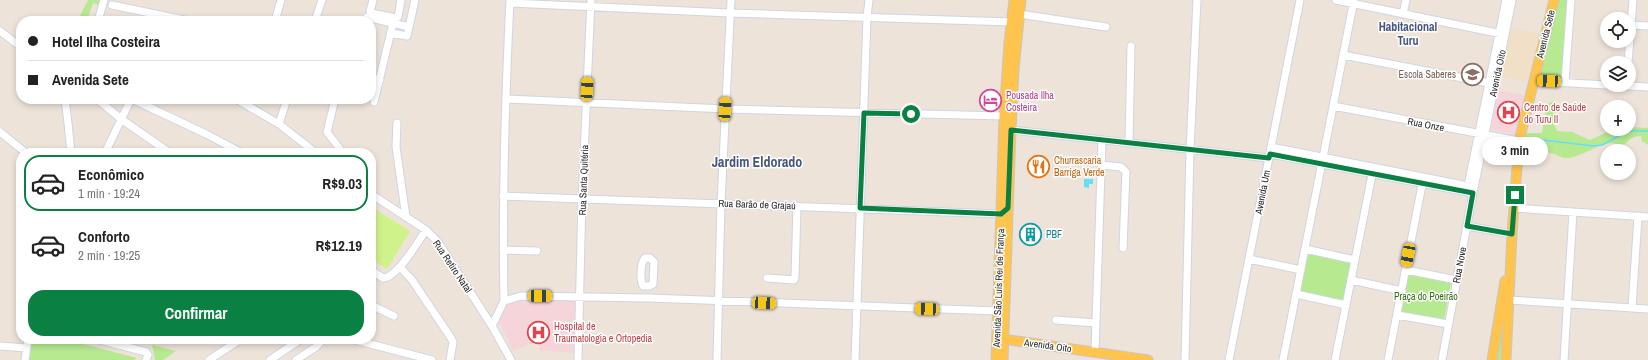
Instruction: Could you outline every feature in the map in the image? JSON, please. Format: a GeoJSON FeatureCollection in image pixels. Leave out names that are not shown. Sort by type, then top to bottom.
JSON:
{"type":"FeatureCollection","features":[{"type":"Feature","properties":{"kind":"main road","name":"Avenida São Luís Rei de França"},"geometry":{"type":"LineString","coordinates":[[996,360],[1000,340],[1004,211],[1004,116],[1014,0]]}},
{"type":"Feature","properties":{"kind":"main road","name":"Avenida São Luís Rei de França"},"geometry":{"type":"LineString","coordinates":[[1003,360],[997,312],[1011,130],[1014,70],[1021,0]]}},
{"type":"Feature","properties":{"kind":"main road","name":"Avenida Sete"},"geometry":{"type":"LineString","coordinates":[[1506,360],[1512,234],[1519,141],[1554,0]]}},
{"type":"Feature","properties":{"kind":"main road","name":"Avenida Sete"},"geometry":{"type":"LineString","coordinates":[[1492,360],[1512,234]]}},
{"type":"Feature","properties":{"kind":"main road","name":"Avenida Oito"},"geometry":{"type":"LineString","coordinates":[[1000,340],[1148,360]]}},
{"type":"Feature","properties":{"kind":"street"},"geometry":{"type":"LineString","coordinates":[[99,16],[104,0]]}},
{"type":"Feature","properties":{"kind":"street"},"geometry":{"type":"LineString","coordinates":[[277,16],[281,0]]}},
{"type":"Feature","properties":{"kind":"street"},"geometry":{"type":"LineString","coordinates":[[317,16],[322,0]]}},
{"type":"Feature","properties":{"kind":"street"},"geometry":{"type":"LineString","coordinates":[[373,0],[370,11],[371,13],[396,18],[398,16],[401,0]]}},
{"type":"Feature","properties":{"kind":"street"},"geometry":{"type":"LineString","coordinates":[[390,33],[407,36],[415,0]]}},
{"type":"Feature","properties":{"kind":"street"},"geometry":{"type":"LineString","coordinates":[[717,360],[721,203],[731,0]]}},
{"type":"Feature","properties":{"kind":"street"},"geometry":{"type":"LineString","coordinates":[[855,360],[867,17],[869,0]]}},
{"type":"Feature","properties":{"kind":"street"},"geometry":{"type":"LineString","coordinates":[[1185,360],[1190,150],[1197,0]]}},
{"type":"Feature","properties":{"kind":"street","name":"Avenida Um"},"geometry":{"type":"LineString","coordinates":[[1229,360],[1300,0]]}},
{"type":"Feature","properties":{"kind":"street"},"geometry":{"type":"LineString","coordinates":[[1336,0],[1353,2],[1403,14],[1502,34]]}},
{"type":"Feature","properties":{"kind":"street"},"geometry":{"type":"LineString","coordinates":[[1403,14],[1406,0]]}},
{"type":"Feature","properties":{"kind":"street"},"geometry":{"type":"LineString","coordinates":[[1473,193],[1482,134],[1502,34],[1506,0]]}},
{"type":"Feature","properties":{"kind":"street"},"geometry":{"type":"LineString","coordinates":[[1502,34],[1512,0]]}},
{"type":"Feature","properties":{"kind":"street"},"geometry":{"type":"LineString","coordinates":[[1565,82],[1571,0]]}},
{"type":"Feature","properties":{"kind":"street"},"geometry":{"type":"LineString","coordinates":[[1632,12],[1633,0]]}},
{"type":"Feature","properties":{"kind":"street"},"geometry":{"type":"LineString","coordinates":[[492,326],[504,302],[503,196],[510,2],[591,3],[730,13],[1011,22]]}},
{"type":"Feature","properties":{"kind":"street"},"geometry":{"type":"LineString","coordinates":[[1283,360],[1353,2]]}},
{"type":"Feature","properties":{"kind":"street","name":"Rua Santa Quitéria"},"geometry":{"type":"LineString","coordinates":[[578,360],[582,198],[591,3]]}},
{"type":"Feature","properties":{"kind":"street"},"geometry":{"type":"LineString","coordinates":[[112,5],[165,16]]}},
{"type":"Feature","properties":{"kind":"street"},"geometry":{"type":"LineString","coordinates":[[1019,14],[1106,26]]}},
{"type":"Feature","properties":{"kind":"street"},"geometry":{"type":"LineString","coordinates":[[376,19],[409,25]]}},
{"type":"Feature","properties":{"kind":"street"},"geometry":{"type":"LineString","coordinates":[[376,95],[393,23]]}},
{"type":"Feature","properties":{"kind":"street"},"geometry":{"type":"LineString","coordinates":[[1636,25],[1648,26]]}},
{"type":"Feature","properties":{"kind":"street"},"geometry":{"type":"LineString","coordinates":[[0,31],[16,43]]}},
{"type":"Feature","properties":{"kind":"street"},"geometry":{"type":"LineString","coordinates":[[1129,143],[1131,46]]}},
{"type":"Feature","properties":{"kind":"street"},"geometry":{"type":"LineString","coordinates":[[1343,55],[1492,84]]}},
{"type":"Feature","properties":{"kind":"street"},"geometry":{"type":"LineString","coordinates":[[376,79],[380,80]]}},
{"type":"Feature","properties":{"kind":"street"},"geometry":{"type":"LineString","coordinates":[[1534,80],[1600,84]]}},
{"type":"Feature","properties":{"kind":"street"},"geometry":{"type":"LineString","coordinates":[[1636,86],[1648,87]]}},
{"type":"Feature","properties":{"kind":"street"},"geometry":{"type":"LineString","coordinates":[[506,99],[725,109],[1004,116]]}},
{"type":"Feature","properties":{"kind":"street"},"geometry":{"type":"LineString","coordinates":[[66,104],[70,148]]}},
{"type":"Feature","properties":{"kind":"street"},"geometry":{"type":"LineString","coordinates":[[103,104],[121,119],[163,148]]}},
{"type":"Feature","properties":{"kind":"street"},"geometry":{"type":"LineString","coordinates":[[108,148],[128,104]]}},
{"type":"Feature","properties":{"kind":"street"},"geometry":{"type":"LineString","coordinates":[[142,104],[233,148]]}},
{"type":"Feature","properties":{"kind":"street"},"geometry":{"type":"LineString","coordinates":[[245,104],[279,124],[310,148]]}},
{"type":"Feature","properties":{"kind":"street"},"geometry":{"type":"LineString","coordinates":[[279,124],[285,104]]}},
{"type":"Feature","properties":{"kind":"street"},"geometry":{"type":"LineString","coordinates":[[334,104],[327,132],[340,148]]}},
{"type":"Feature","properties":{"kind":"street","name":"Rua Onze"},"geometry":{"type":"LineString","coordinates":[[1333,106],[1519,141]]}},
{"type":"Feature","properties":{"kind":"street"},"geometry":{"type":"LineString","coordinates":[[398,123],[396,147],[406,217]]}},
{"type":"Feature","properties":{"kind":"street"},"geometry":{"type":"LineString","coordinates":[[1011,130],[1190,150],[1270,153],[1373,170],[1423,180],[1473,193]]}},
{"type":"Feature","properties":{"kind":"street"},"geometry":{"type":"LineString","coordinates":[[0,132],[20,148]]}},
{"type":"Feature","properties":{"kind":"street"},"geometry":{"type":"LineString","coordinates":[[1468,186],[1482,134]]}},
{"type":"Feature","properties":{"kind":"street"},"geometry":{"type":"LineString","coordinates":[[1095,352],[1102,140]]}},
{"type":"Feature","properties":{"kind":"street"},"geometry":{"type":"LineString","coordinates":[[1101,165],[1121,167],[1126,172],[1123,248]]}},
{"type":"Feature","properties":{"kind":"street"},"geometry":{"type":"LineString","coordinates":[[1335,360],[1373,170]]}},
{"type":"Feature","properties":{"kind":"street"},"geometry":{"type":"LineString","coordinates":[[1423,180],[1468,186],[1473,193]]}},
{"type":"Feature","properties":{"kind":"street"},"geometry":{"type":"LineString","coordinates":[[1388,360],[1423,180]]}},
{"type":"Feature","properties":{"kind":"street","name":"Rua Nove"},"geometry":{"type":"LineString","coordinates":[[1442,360],[1473,193]]}},
{"type":"Feature","properties":{"kind":"street","name":"Rua Barão de Grajaú"},"geometry":{"type":"LineString","coordinates":[[503,196],[860,208],[1004,211]]}},
{"type":"Feature","properties":{"kind":"street","name":"Rua Retiro Natal"},"geometry":{"type":"LineString","coordinates":[[376,197],[426,230],[443,247],[492,326],[511,360]]}},
{"type":"Feature","properties":{"kind":"street"},"geometry":{"type":"LineString","coordinates":[[767,278],[794,280],[797,206]]}},
{"type":"Feature","properties":{"kind":"street"},"geometry":{"type":"LineString","coordinates":[[1514,208],[1648,217]]}},
{"type":"Feature","properties":{"kind":"street"},"geometry":{"type":"LineString","coordinates":[[1564,360],[1574,212]]}},
{"type":"Feature","properties":{"kind":"street"},"geometry":{"type":"LineString","coordinates":[[1632,308],[1638,216]]}},
{"type":"Feature","properties":{"kind":"street"},"geometry":{"type":"LineString","coordinates":[[1467,226],[1512,234]]}},
{"type":"Feature","properties":{"kind":"street"},"geometry":{"type":"LineString","coordinates":[[376,274],[380,277],[386,278],[393,274],[400,267],[426,230]]}},
{"type":"Feature","properties":{"kind":"street"},"geometry":{"type":"LineString","coordinates":[[1305,249],[1355,260]]}},
{"type":"Feature","properties":{"kind":"street"},"geometry":{"type":"LineString","coordinates":[[503,250],[537,251]]}},
{"type":"Feature","properties":{"kind":"street"},"geometry":{"type":"LineString","coordinates":[[1249,259],[1301,270]]}},
{"type":"Feature","properties":{"kind":"street"},"geometry":{"type":"LineString","coordinates":[[400,267],[412,280],[451,338],[453,342],[450,360]]}},
{"type":"Feature","properties":{"kind":"street"},"geometry":{"type":"LineString","coordinates":[[1406,270],[1457,280]]}},
{"type":"Feature","properties":{"kind":"street"},"geometry":{"type":"LineString","coordinates":[[1351,280],[1402,291]]}},
{"type":"Feature","properties":{"kind":"street"},"geometry":{"type":"LineString","coordinates":[[649,286],[649,298]]}},
{"type":"Feature","properties":{"kind":"street"},"geometry":{"type":"LineString","coordinates":[[1296,294],[1346,305]]}},
{"type":"Feature","properties":{"kind":"street"},"geometry":{"type":"LineString","coordinates":[[504,302],[521,296],[579,296],[718,300],[997,312]]}},
{"type":"Feature","properties":{"kind":"street"},"geometry":{"type":"LineString","coordinates":[[1509,300],[1648,308]]}},
{"type":"Feature","properties":{"kind":"street"},"geometry":{"type":"LineString","coordinates":[[376,307],[394,316]]}},
{"type":"Feature","properties":{"kind":"street"},"geometry":{"type":"LineString","coordinates":[[1397,315],[1448,324]]}},
{"type":"Feature","properties":{"kind":"street"},"geometry":{"type":"LineString","coordinates":[[1056,320],[1096,323]]}},
{"type":"Feature","properties":{"kind":"street"},"geometry":{"type":"LineString","coordinates":[[25,360],[27,344]]}},
{"type":"Feature","properties":{"kind":"street"},"geometry":{"type":"LineString","coordinates":[[115,344],[146,352],[148,355],[146,360]]}},
{"type":"Feature","properties":{"kind":"street"},"geometry":{"type":"LineString","coordinates":[[209,360],[234,344]]}},
{"type":"Feature","properties":{"kind":"street"},"geometry":{"type":"LineString","coordinates":[[270,360],[294,344]]}},
{"type":"Feature","properties":{"kind":"street"},"geometry":{"type":"LineString","coordinates":[[296,360],[319,344]]}},
{"type":"Feature","properties":{"kind":"street"},"geometry":{"type":"LineString","coordinates":[[370,344],[432,360]]}},
{"type":"Feature","properties":{"kind":"street"},"geometry":{"type":"LineString","coordinates":[[0,346],[26,348]]}},
{"type":"Feature","properties":{"kind":"shaded area"},"geometry":{"type":"Polygon","coordinates":[[[1510,28],[1541,34],[1528,82],[1501,76],[1510,28]]]}},
{"type":"Feature","properties":{"kind":"shaded area","name":"Centro de Saúde do Turu II"},"geometry":{"type":"Polygon","coordinates":[[[1497,90],[1526,96],[1518,135],[1490,129],[1497,90]]]}},
{"type":"Feature","properties":{"kind":"shaded area","name":"Hospital de Traumatologia e Ortopedia"},"geometry":{"type":"Polygon","coordinates":[[[521,299],[577,300],[573,353],[539,350],[539,341],[513,351],[499,322],[508,304],[521,299]]]}},
{"type":"Feature","properties":{"kind":"green space"},"geometry":{"type":"Polygon","coordinates":[[[88,0],[100,0],[99,5],[93,3],[89,16],[80,16],[88,0]]]}},
{"type":"Feature","properties":{"kind":"green space"},"geometry":{"type":"Polygon","coordinates":[[[1558,0],[1567,0],[1563,79],[1539,77],[1558,0]]]}},
{"type":"Feature","properties":{"kind":"green space"},"geometry":{"type":"Polygon","coordinates":[[[1554,101],[1557,105],[1554,124],[1557,131],[1572,132],[1590,140],[1600,135],[1636,136],[1636,127],[1648,128],[1648,145],[1642,141],[1641,136],[1637,136],[1630,139],[1625,144],[1600,144],[1600,146],[1569,158],[1532,150],[1526,145],[1523,133],[1542,133],[1547,104],[1554,101]]]}},
{"type":"Feature","properties":{"kind":"green space"},"geometry":{"type":"Polygon","coordinates":[[[376,210],[410,231],[387,269],[376,262],[376,210]]]}},
{"type":"Feature","properties":{"kind":"green space"},"geometry":{"type":"Polygon","coordinates":[[[1307,251],[1351,260],[1343,300],[1299,291],[1307,251]]]}},
{"type":"Feature","properties":{"kind":"green space","name":"Praça do Poeirão"},"geometry":{"type":"Polygon","coordinates":[[[1409,272],[1452,279],[1444,320],[1399,313],[1409,272]]]}},
{"type":"Feature","properties":{"kind":"green space"},"geometry":{"type":"Polygon","coordinates":[[[1505,289],[1501,360],[1495,360],[1505,289]]]}},
{"type":"Feature","properties":{"kind":"green space"},"geometry":{"type":"Polygon","coordinates":[[[83,344],[137,358],[134,360],[29,360],[31,346],[29,345],[83,344]]]}},
{"type":"Feature","properties":{"kind":"green space"},"geometry":{"type":"Polygon","coordinates":[[[152,345],[176,351],[163,360],[155,360],[152,345]]]}},
{"type":"Feature","properties":{"kind":"water"},"geometry":{"type":"Polygon","coordinates":[[[1084,179],[1093,179],[1093,184],[1089,184],[1089,188],[1084,187],[1084,179]]]}},
{"type":"Feature","properties":{"kind":"waterway"},"geometry":{"type":"LineString","coordinates":[[1535,139],[1593,146],[1602,145],[1628,131],[1648,131]]}},
{"type":"Feature","properties":{"kind":"place","name":"Escola Saberes"},"geometry":{"type":"Point","coordinates":[1472,74]}},
{"type":"Feature","properties":{"kind":"place","name":"Pousada Ilha Costeira"},"geometry":{"type":"Point","coordinates":[991,101]}},
{"type":"Feature","properties":{"kind":"place","name":"Centro de Saúde do Turu II"},"geometry":{"type":"Point","coordinates":[1508,113]}},
{"type":"Feature","properties":{"kind":"place","name":"Churrascaria Barriga Verde"},"geometry":{"type":"Point","coordinates":[1038,166]}},
{"type":"Feature","properties":{"kind":"place","name":"PBF"},"geometry":{"type":"Point","coordinates":[1030,234]}},
{"type":"Feature","properties":{"kind":"place","name":"Hospital de Traumatologia e Ortopedia"},"geometry":{"type":"Point","coordinates":[539,332]}},
{"type":"Feature","properties":{"kind":"district","name":"Habitacional Turu"},"geometry":{"type":"Point","coordinates":[1408,34]}},
{"type":"Feature","properties":{"kind":"district","name":"Jardim Eldorado"},"geometry":{"type":"Point","coordinates":[757,162]}},
{"type":"Feature","properties":{"kind":"route"},"geometry":{"type":"LineString","coordinates":[[911,114],[864,113],[860,208],[1001,214],[1008,208],[1011,130],[1269,158],[1270,154],[1473,193],[1467,226],[1512,234],[1515,195]]}}]}
